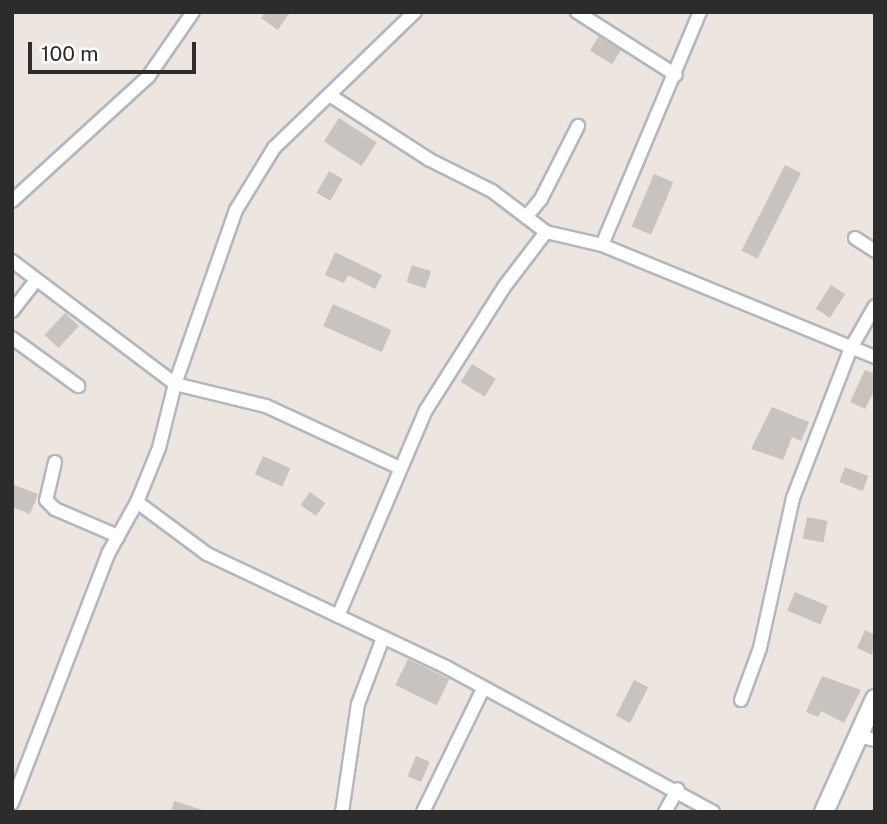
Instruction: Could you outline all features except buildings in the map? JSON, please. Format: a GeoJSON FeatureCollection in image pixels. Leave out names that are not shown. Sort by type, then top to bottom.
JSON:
{"type":"FeatureCollection","features":[{"type":"Feature","properties":{"kind":"street"},"geometry":{"type":"LineString","coordinates":[[12,201],[148,77],[193,12]]}},
{"type":"Feature","properties":{"kind":"street"},"geometry":{"type":"LineString","coordinates":[[12,803],[118,536],[137,502],[159,448],[176,384],[223,242],[255,173],[292,129],[331,96],[415,12]]}},
{"type":"Feature","properties":{"kind":"street"},"geometry":{"type":"LineString","coordinates":[[577,12],[676,75]]}},
{"type":"Feature","properties":{"kind":"street"},"geometry":{"type":"LineString","coordinates":[[602,245],[676,75],[700,12]]}},
{"type":"Feature","properties":{"kind":"street"},"geometry":{"type":"LineString","coordinates":[[331,96],[430,160],[492,191],[546,232],[602,245],[875,357]]}},
{"type":"Feature","properties":{"kind":"street"},"geometry":{"type":"LineString","coordinates":[[526,218],[541,199],[578,126]]}},
{"type":"Feature","properties":{"kind":"street"},"geometry":{"type":"LineString","coordinates":[[338,616],[426,410],[504,287],[546,232]]}},
{"type":"Feature","properties":{"kind":"street"},"geometry":{"type":"LineString","coordinates":[[855,238],[875,251]]}},
{"type":"Feature","properties":{"kind":"street"},"geometry":{"type":"LineString","coordinates":[[12,261],[176,384],[266,406],[400,468]]}},
{"type":"Feature","properties":{"kind":"street"},"geometry":{"type":"LineString","coordinates":[[12,311],[36,280]]}},
{"type":"Feature","properties":{"kind":"street"},"geometry":{"type":"LineString","coordinates":[[741,699],[760,648],[793,498],[851,348],[875,306]]}},
{"type":"Feature","properties":{"kind":"street"},"geometry":{"type":"LineString","coordinates":[[12,338],[78,386]]}},
{"type":"Feature","properties":{"kind":"street"},"geometry":{"type":"LineString","coordinates":[[55,462],[47,500],[55,509],[118,536]]}},
{"type":"Feature","properties":{"kind":"street"},"geometry":{"type":"LineString","coordinates":[[137,502],[207,554],[383,638],[678,789],[713,812]]}},
{"type":"Feature","properties":{"kind":"street"},"geometry":{"type":"LineString","coordinates":[[342,812],[358,704],[383,638]]}},
{"type":"Feature","properties":{"kind":"street"},"geometry":{"type":"LineString","coordinates":[[423,812],[483,689]]}},
{"type":"Feature","properties":{"kind":"street"},"geometry":{"type":"LineString","coordinates":[[824,812],[867,738],[875,699]]}},
{"type":"Feature","properties":{"kind":"street"},"geometry":{"type":"LineString","coordinates":[[665,812],[678,789]]}}]}
